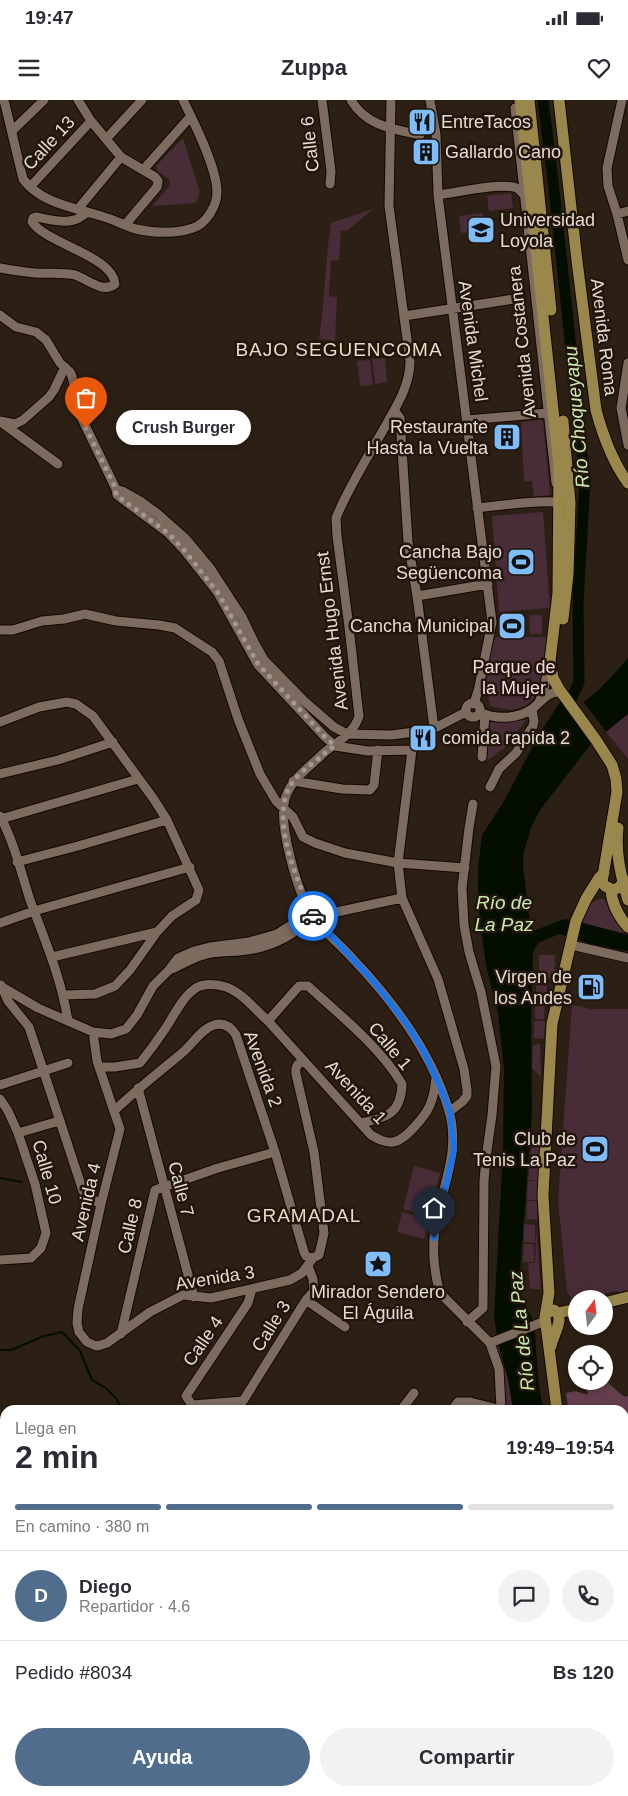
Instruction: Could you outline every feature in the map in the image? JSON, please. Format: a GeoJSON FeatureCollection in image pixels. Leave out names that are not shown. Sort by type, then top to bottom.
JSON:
{"type":"FeatureCollection","features":[{"type":"Feature","properties":{"kind":"main road"},"geometry":{"type":"LineString","coordinates":[[520,100],[560,466],[558,593],[550,661],[553,678],[615,756],[622,775],[623,793],[616,849],[628,900]]}},
{"type":"Feature","properties":{"kind":"main road"},"geometry":{"type":"LineString","coordinates":[[529,100],[570,503],[566,584],[558,660],[561,688]]}},
{"type":"Feature","properties":{"kind":"main road","name":"Avenida Roma"},"geometry":{"type":"LineString","coordinates":[[559,100],[596,410],[610,451],[620,472],[628,482]]}},
{"type":"Feature","properties":{"kind":"main road"},"geometry":{"type":"LineString","coordinates":[[599,738],[612,765],[617,792],[602,882],[610,889],[618,914],[628,927]]}},
{"type":"Feature","properties":{"kind":"main road"},"geometry":{"type":"LineString","coordinates":[[556,1405],[550,1354],[551,1317],[543,1195],[552,1024],[576,922],[586,899],[603,874],[611,869],[623,876]]}},
{"type":"Feature","properties":{"kind":"main road"},"geometry":{"type":"LineString","coordinates":[[586,899],[620,886],[623,876]]}},
{"type":"Feature","properties":{"kind":"main road"},"geometry":{"type":"LineString","coordinates":[[613,1301],[628,1297]]}},
{"type":"Feature","properties":{"kind":"main road"},"geometry":{"type":"LineString","coordinates":[[551,1317],[568,1312]]}},
{"type":"Feature","properties":{"kind":"street"},"geometry":{"type":"LineString","coordinates":[[4,100],[23,179],[30,187],[48,200],[137,229],[164,232],[193,228],[200,224],[213,208],[217,199],[214,176],[183,100]]}},
{"type":"Feature","properties":{"kind":"street"},"geometry":{"type":"LineString","coordinates":[[12,131],[44,100]]}},
{"type":"Feature","properties":{"kind":"street"},"geometry":{"type":"LineString","coordinates":[[78,100],[92,121],[122,156],[155,177],[158,182],[158,187],[125,225]]}},
{"type":"Feature","properties":{"kind":"street"},"geometry":{"type":"LineString","coordinates":[[107,138],[142,100]]}},
{"type":"Feature","properties":{"kind":"street","name":"Calle 6"},"geometry":{"type":"LineString","coordinates":[[324,100],[331,172],[330,184]]}},
{"type":"Feature","properties":{"kind":"street"},"geometry":{"type":"LineString","coordinates":[[351,100],[361,113],[378,125],[420,135]]}},
{"type":"Feature","properties":{"kind":"street","name":"Avenida Hugo Ernst"},"geometry":{"type":"LineString","coordinates":[[391,100],[389,206],[410,372],[407,384],[394,411],[336,518],[359,711],[356,724],[347,734],[335,746],[325,751],[293,781],[283,808],[287,845],[297,879],[313,917],[374,982],[406,1023],[424,1052],[450,1112],[454,1150],[435,1228],[434,1256],[440,1293],[467,1322],[494,1342]]}},
{"type":"Feature","properties":{"kind":"street","name":"Avenida Michel"},"geometry":{"type":"LineString","coordinates":[[430,100],[436,134],[438,195],[492,622],[474,704]]}},
{"type":"Feature","properties":{"kind":"street","name":"Avenida Costanera"},"geometry":{"type":"LineString","coordinates":[[515,100],[523,194],[553,467],[559,496],[565,506],[566,584]]}},
{"type":"Feature","properties":{"kind":"street"},"geometry":{"type":"LineString","coordinates":[[624,102],[607,168],[608,186],[628,260]]}},
{"type":"Feature","properties":{"kind":"street"},"geometry":{"type":"LineString","coordinates":[[143,170],[191,116]]}},
{"type":"Feature","properties":{"kind":"street","name":"Calle 13"},"geometry":{"type":"LineString","coordinates":[[30,187],[92,121]]}},
{"type":"Feature","properties":{"kind":"street"},"geometry":{"type":"LineString","coordinates":[[0,268],[32,273],[72,274],[100,287],[107,288],[113,286],[115,284],[114,278],[88,255],[48,236],[32,222],[33,218],[36,217],[71,222],[82,218],[83,210],[122,156]]}},
{"type":"Feature","properties":{"kind":"street"},"geometry":{"type":"LineString","coordinates":[[438,195],[502,186],[515,182],[522,174]]}},
{"type":"Feature","properties":{"kind":"street"},"geometry":{"type":"LineString","coordinates":[[502,186],[515,187],[523,194]]}},
{"type":"Feature","properties":{"kind":"street"},"geometry":{"type":"LineString","coordinates":[[617,214],[628,211]]}},
{"type":"Feature","properties":{"kind":"street"},"geometry":{"type":"LineString","coordinates":[[404,316],[514,300]]}},
{"type":"Feature","properties":{"kind":"street"},"geometry":{"type":"LineString","coordinates":[[0,315],[16,327],[36,332],[46,340],[60,363],[72,376],[82,419],[116,489],[122,490],[140,501],[185,538],[210,568],[242,616],[261,662],[324,736],[335,746],[368,751],[378,750],[415,740],[466,712],[468,706],[474,704],[482,713],[482,757]]}},
{"type":"Feature","properties":{"kind":"street"},"geometry":{"type":"LineString","coordinates":[[628,362],[621,408],[628,445]]}},
{"type":"Feature","properties":{"kind":"street"},"geometry":{"type":"LineString","coordinates":[[1,422],[14,424],[29,415],[49,397],[65,367]]}},
{"type":"Feature","properties":{"kind":"street"},"geometry":{"type":"LineString","coordinates":[[394,411],[400,418],[406,523],[434,728]]}},
{"type":"Feature","properties":{"kind":"street"},"geometry":{"type":"LineString","coordinates":[[467,420],[547,413]]}},
{"type":"Feature","properties":{"kind":"street"},"geometry":{"type":"LineString","coordinates":[[1,422],[58,464]]}},
{"type":"Feature","properties":{"kind":"street"},"geometry":{"type":"LineString","coordinates":[[478,508],[559,496]]}},
{"type":"Feature","properties":{"kind":"street"},"geometry":{"type":"LineString","coordinates":[[417,596],[488,584]]}},
{"type":"Feature","properties":{"kind":"street"},"geometry":{"type":"LineString","coordinates":[[0,630],[13,630],[42,621],[86,614],[116,621],[159,624],[175,628],[212,652],[219,661],[238,719],[260,774],[276,802],[293,817],[300,833],[308,840],[345,853],[398,863],[465,868]]}},
{"type":"Feature","properties":{"kind":"street"},"geometry":{"type":"LineString","coordinates":[[490,787],[499,769],[516,753],[533,726],[535,706],[544,689],[550,661]]}},
{"type":"Feature","properties":{"kind":"street"},"geometry":{"type":"LineString","coordinates":[[261,662],[316,712],[334,727],[347,734],[415,740]]}},
{"type":"Feature","properties":{"kind":"street"},"geometry":{"type":"LineString","coordinates":[[466,712],[469,716],[473,717],[482,713],[498,718],[510,717],[535,706],[551,693],[561,688]]}},
{"type":"Feature","properties":{"kind":"street"},"geometry":{"type":"LineString","coordinates":[[0,722],[39,707],[68,702],[76,704],[93,716],[167,820],[199,890],[196,900],[172,916],[157,932],[130,970],[115,986],[95,994],[64,995]]}},
{"type":"Feature","properties":{"kind":"street"},"geometry":{"type":"LineString","coordinates":[[415,740],[398,863],[402,898],[438,979],[464,1069],[468,1090],[462,1102],[450,1112]]}},
{"type":"Feature","properties":{"kind":"street"},"geometry":{"type":"LineString","coordinates":[[0,774],[58,760],[113,742]]}},
{"type":"Feature","properties":{"kind":"street"},"geometry":{"type":"LineString","coordinates":[[293,781],[342,789],[370,790],[374,785],[378,750]]}},
{"type":"Feature","properties":{"kind":"street"},"geometry":{"type":"LineString","coordinates":[[68,1021],[64,995],[52,957],[1,817],[138,779]]}},
{"type":"Feature","properties":{"kind":"street"},"geometry":{"type":"LineString","coordinates":[[467,1322],[483,1308],[484,1181],[496,1066],[481,992],[469,952],[464,925],[462,888],[469,828],[474,804]]}},
{"type":"Feature","properties":{"kind":"street"},"geometry":{"type":"LineString","coordinates":[[17,862],[167,820]]}},
{"type":"Feature","properties":{"kind":"street"},"geometry":{"type":"LineString","coordinates":[[0,923],[34,911],[190,867]]}},
{"type":"Feature","properties":{"kind":"street"},"geometry":{"type":"LineString","coordinates":[[2,989],[38,1008],[93,1032],[111,1034],[126,1029],[137,1015],[153,986],[169,970],[196,957],[210,953],[253,949],[277,942],[305,925],[313,917],[402,898]]}},
{"type":"Feature","properties":{"kind":"street"},"geometry":{"type":"LineString","coordinates":[[52,957],[157,932]]}},
{"type":"Feature","properties":{"kind":"street"},"geometry":{"type":"LineString","coordinates":[[572,942],[628,958]]}},
{"type":"Feature","properties":{"kind":"street"},"geometry":{"type":"LineString","coordinates":[[99,1066],[115,1067],[140,1063],[186,998],[196,988],[205,985],[227,987],[252,1004],[304,1061]]}},
{"type":"Feature","properties":{"kind":"street","name":"Calle 1"},"geometry":{"type":"LineString","coordinates":[[268,1021],[299,986],[308,986],[340,1014],[386,1061],[402,1084],[400,1103],[392,1112],[375,1120],[361,1123]]}},
{"type":"Feature","properties":{"kind":"street"},"geometry":{"type":"LineString","coordinates":[[2,989],[8,1001],[29,1027],[83,1191],[88,1197],[101,1204]]}},
{"type":"Feature","properties":{"kind":"street","name":"Avenida 2"},"geometry":{"type":"LineString","coordinates":[[115,1110],[208,1028],[215,1024],[231,1028],[236,1035],[275,1152],[304,1252],[311,1262]]}},
{"type":"Feature","properties":{"kind":"street","name":"Avenida 4"},"geometry":{"type":"LineString","coordinates":[[93,1032],[99,1066],[120,1128],[101,1204],[78,1309],[77,1323],[82,1338],[96,1346],[107,1343],[121,1334]]}},
{"type":"Feature","properties":{"kind":"street","name":"Avenida 1"},"geometry":{"type":"LineString","coordinates":[[311,1262],[319,1255],[324,1233],[314,1152],[295,1068],[304,1061],[371,1135],[386,1142],[397,1141],[418,1123],[429,1107],[436,1078]]}},
{"type":"Feature","properties":{"kind":"street"},"geometry":{"type":"LineString","coordinates":[[0,1085],[68,1063]]}},
{"type":"Feature","properties":{"kind":"street","name":"Calle 7"},"geometry":{"type":"LineString","coordinates":[[138,1088],[194,1297]]}},
{"type":"Feature","properties":{"kind":"street"},"geometry":{"type":"LineString","coordinates":[[0,1099],[18,1133]]}},
{"type":"Feature","properties":{"kind":"street","name":"Calle 10"},"geometry":{"type":"LineString","coordinates":[[0,1260],[31,1258],[41,1248],[46,1233],[35,1184],[18,1133],[59,1121]]}},
{"type":"Feature","properties":{"kind":"street","name":"Calle 8"},"geometry":{"type":"LineString","coordinates":[[121,1334],[156,1190],[218,1168],[275,1152]]}},
{"type":"Feature","properties":{"kind":"street","name":"Avenida 3"},"geometry":{"type":"LineString","coordinates":[[121,1334],[150,1312],[183,1295],[211,1298],[290,1280],[302,1273],[311,1262]]}},
{"type":"Feature","properties":{"kind":"street","name":"Calle 3"},"geometry":{"type":"LineString","coordinates":[[245,1405],[306,1300],[314,1290],[311,1262]]}},
{"type":"Feature","properties":{"kind":"street","name":"Calle 4"},"geometry":{"type":"LineString","coordinates":[[191,1405],[186,1396],[248,1303],[252,1289]]}},
{"type":"Feature","properties":{"kind":"street"},"geometry":{"type":"LineString","coordinates":[[306,1300],[345,1327]]}},
{"type":"Feature","properties":{"kind":"street"},"geometry":{"type":"LineString","coordinates":[[498,1405],[499,1369],[494,1342],[551,1317]]}},
{"type":"Feature","properties":{"kind":"street"},"geometry":{"type":"LineString","coordinates":[[406,1405],[414,1393]]}},
{"type":"Feature","properties":{"kind":"street"},"geometry":{"type":"LineString","coordinates":[[456,1405],[458,1402],[470,1402],[476,1405]]}},
{"type":"Feature","properties":{"kind":"green space"},"geometry":{"type":"Polygon","coordinates":[[[183,138],[200,192],[196,203],[152,206],[168,188],[170,182],[169,179],[157,171],[156,166],[183,138]]]}},
{"type":"Feature","properties":{"kind":"green space"},"geometry":{"type":"Polygon","coordinates":[[[511,193],[513,208],[489,211],[487,196],[511,193]]]}},
{"type":"Feature","properties":{"kind":"green space"},"geometry":{"type":"Polygon","coordinates":[[[373,209],[348,230],[341,231],[339,260],[331,261],[329,296],[337,297],[335,341],[319,339],[331,223],[373,209]]]}},
{"type":"Feature","properties":{"kind":"green space"},"geometry":{"type":"Polygon","coordinates":[[[483,213],[485,230],[461,233],[459,216],[483,213]]]}},
{"type":"Feature","properties":{"kind":"green space"},"geometry":{"type":"Polygon","coordinates":[[[385,358],[387,382],[375,384],[372,359],[385,358]]]}},
{"type":"Feature","properties":{"kind":"green space"},"geometry":{"type":"Polygon","coordinates":[[[370,360],[373,385],[360,386],[357,361],[370,360]]]}},
{"type":"Feature","properties":{"kind":"green space"},"geometry":{"type":"Polygon","coordinates":[[[543,421],[550,494],[534,497],[532,481],[524,481],[521,422],[543,421]]]}},
{"type":"Feature","properties":{"kind":"green space","name":"Cancha Bajo Següencoma"},"geometry":{"type":"Polygon","coordinates":[[[543,512],[550,608],[499,612],[492,516],[543,512]]]}},
{"type":"Feature","properties":{"kind":"green space"},"geometry":{"type":"Polygon","coordinates":[[[529,615],[542,615],[542,634],[530,634],[529,615]]]}},
{"type":"Feature","properties":{"kind":"green space","name":"Cancha Municipal"},"geometry":{"type":"Polygon","coordinates":[[[525,616],[525,632],[498,632],[499,619],[525,616]]]}},
{"type":"Feature","properties":{"kind":"green space","name":"Parque de la Mujer"},"geometry":{"type":"Polygon","coordinates":[[[496,637],[547,637],[542,680],[533,699],[525,705],[511,709],[491,706],[484,684],[496,637]]]}},
{"type":"Feature","properties":{"kind":"green space"},"geometry":{"type":"Polygon","coordinates":[[[628,714],[628,759],[606,732],[628,714]]]}},
{"type":"Feature","properties":{"kind":"green space"},"geometry":{"type":"Polygon","coordinates":[[[526,720],[506,747],[485,762],[486,722],[526,720]]]}},
{"type":"Feature","properties":{"kind":"green space"},"geometry":{"type":"Polygon","coordinates":[[[599,899],[604,899],[624,933],[581,923],[589,904],[599,899]]]}},
{"type":"Feature","properties":{"kind":"green space"},"geometry":{"type":"Polygon","coordinates":[[[539,955],[555,955],[554,978],[539,978],[539,955]]]}},
{"type":"Feature","properties":{"kind":"green space"},"geometry":{"type":"Polygon","coordinates":[[[536,980],[547,980],[547,998],[536,998],[536,980]]]}},
{"type":"Feature","properties":{"kind":"green space"},"geometry":{"type":"Polygon","coordinates":[[[535,1001],[545,1001],[544,1019],[535,1019],[535,1001]]]}},
{"type":"Feature","properties":{"kind":"green space","name":"Club de Tenis La Paz"},"geometry":{"type":"Polygon","coordinates":[[[572,1005],[592,1009],[628,1009],[628,1290],[620,1292],[613,1292],[613,1290],[568,1290],[568,1294],[558,1200],[572,1005]]]}},
{"type":"Feature","properties":{"kind":"green space"},"geometry":{"type":"Polygon","coordinates":[[[534,1021],[545,1021],[544,1039],[534,1038],[534,1021]]]}},
{"type":"Feature","properties":{"kind":"green space"},"geometry":{"type":"Polygon","coordinates":[[[540,1044],[541,1077],[532,1068],[533,1045],[540,1044]]]}},
{"type":"Feature","properties":{"kind":"green space"},"geometry":{"type":"Polygon","coordinates":[[[537,1141],[540,1150],[538,1181],[528,1180],[532,1142],[537,1141]]]}},
{"type":"Feature","properties":{"kind":"green space"},"geometry":{"type":"Polygon","coordinates":[[[414,1166],[440,1173],[429,1216],[403,1209],[414,1166]]]}},
{"type":"Feature","properties":{"kind":"green space"},"geometry":{"type":"Polygon","coordinates":[[[528,1181],[538,1181],[537,1200],[527,1200],[528,1181]]]}},
{"type":"Feature","properties":{"kind":"green space"},"geometry":{"type":"Polygon","coordinates":[[[527,1201],[538,1201],[537,1220],[527,1219],[527,1201]]]}},
{"type":"Feature","properties":{"kind":"green space"},"geometry":{"type":"Polygon","coordinates":[[[402,1212],[429,1219],[424,1239],[397,1232],[402,1212]]]}},
{"type":"Feature","properties":{"kind":"green space"},"geometry":{"type":"Polygon","coordinates":[[[524,1224],[535,1225],[535,1243],[524,1242],[524,1224]]]}},
{"type":"Feature","properties":{"kind":"green space"},"geometry":{"type":"Polygon","coordinates":[[[536,1225],[541,1289],[530,1289],[528,1263],[535,1263],[536,1225]]]}},
{"type":"Feature","properties":{"kind":"green space"},"geometry":{"type":"Polygon","coordinates":[[[524,1244],[534,1244],[534,1262],[523,1262],[524,1244]]]}},
{"type":"Feature","properties":{"kind":"green space"},"geometry":{"type":"Polygon","coordinates":[[[498,1344],[508,1379],[512,1405],[506,1405],[495,1346],[498,1344]]]}},
{"type":"Feature","properties":{"kind":"shaded area"},"geometry":{"type":"Polygon","coordinates":[[[613,1387],[625,1397],[628,1396],[628,1405],[568,1405],[566,1393],[576,1391],[588,1394],[587,1390],[613,1390],[613,1387]]]}},
{"type":"Feature","properties":{"kind":"water","name":"Río de La Paz"},"geometry":{"type":"Polygon","coordinates":[[[628,658],[628,714],[591,744],[540,810],[531,828],[524,851],[523,865],[531,932],[564,919],[572,920],[628,935],[628,951],[595,945],[559,934],[538,943],[533,952],[531,1015],[532,1113],[520,1272],[521,1296],[532,1318],[535,1333],[538,1378],[542,1405],[512,1405],[508,1379],[498,1344],[494,1315],[503,1153],[504,1069],[498,1013],[486,966],[478,906],[478,869],[482,835],[503,803],[541,731],[561,701],[569,712],[586,701],[628,658]]]}},
{"type":"Feature","properties":{"kind":"pier"},"geometry":{"type":"Polygon","coordinates":[[[561,698],[570,709],[583,701],[606,732],[591,744],[559,699],[561,698]]]}},
{"type":"Feature","properties":{"kind":"waterway","name":"Río Choqueyapu"},"geometry":{"type":"LineString","coordinates":[[543,100],[585,480],[578,604],[579,683],[565,710]]}},
{"type":"Feature","properties":{"kind":"waterway"},"geometry":{"type":"LineString","coordinates":[[0,1178],[22,1182]]}},
{"type":"Feature","properties":{"kind":"waterway"},"geometry":{"type":"LineString","coordinates":[[0,1350],[11,1350],[44,1336],[62,1332],[80,1351],[92,1380],[107,1389],[120,1405]]}},
{"type":"Feature","properties":{"kind":"way so far"},"geometry":{"type":"LineString","coordinates":[[86,428],[116,489],[116,495],[168,533],[184,550],[218,593],[258,664],[335,746],[325,751],[318,760],[293,781],[285,798],[283,808],[287,845],[297,879],[313,916]]}},
{"type":"Feature","properties":{"kind":"place","name":"EntreTacos"},"geometry":{"type":"Point","coordinates":[422,122]}},
{"type":"Feature","properties":{"kind":"place","name":"Gallardo Cano"},"geometry":{"type":"Point","coordinates":[426,152]}},
{"type":"Feature","properties":{"kind":"place","name":"Universidad Loyola"},"geometry":{"type":"Point","coordinates":[481,230]}},
{"type":"Feature","properties":{"kind":"place","name":"Crush Burger"},"geometry":{"type":"Point","coordinates":[86,428]}},
{"type":"Feature","properties":{"kind":"place","name":"Restaurante Hasta la Vuelta"},"geometry":{"type":"Point","coordinates":[507,437]}},
{"type":"Feature","properties":{"kind":"place","name":"Cancha Bajo Següencoma"},"geometry":{"type":"Point","coordinates":[521,562]}},
{"type":"Feature","properties":{"kind":"place","name":"Cancha Municipal"},"geometry":{"type":"Point","coordinates":[512,626]}},
{"type":"Feature","properties":{"kind":"place","name":"comida rapida 2"},"geometry":{"type":"Point","coordinates":[423,738]}},
{"type":"Feature","properties":{"kind":"place","name":"Virgen de los Andes"},"geometry":{"type":"Point","coordinates":[591,987]}},
{"type":"Feature","properties":{"kind":"place","name":"Club de Tenis La Paz"},"geometry":{"type":"Point","coordinates":[595,1149]}},
{"type":"Feature","properties":{"kind":"place","name":"Mirador Sendero El Águila"},"geometry":{"type":"Point","coordinates":[378,1264]}},
{"type":"Feature","properties":{"kind":"district","name":"BAJO SEGUENCOMA"},"geometry":{"type":"Point","coordinates":[339,349]}},
{"type":"Feature","properties":{"kind":"district","name":"GRAMADAL"},"geometry":{"type":"Point","coordinates":[304,1215]}},
{"type":"Feature","properties":{"kind":"route"},"geometry":{"type":"LineString","coordinates":[[313,916],[322,928],[354,959],[374,982],[406,1023],[424,1052],[450,1112],[454,1150],[434,1238]]}}]}
